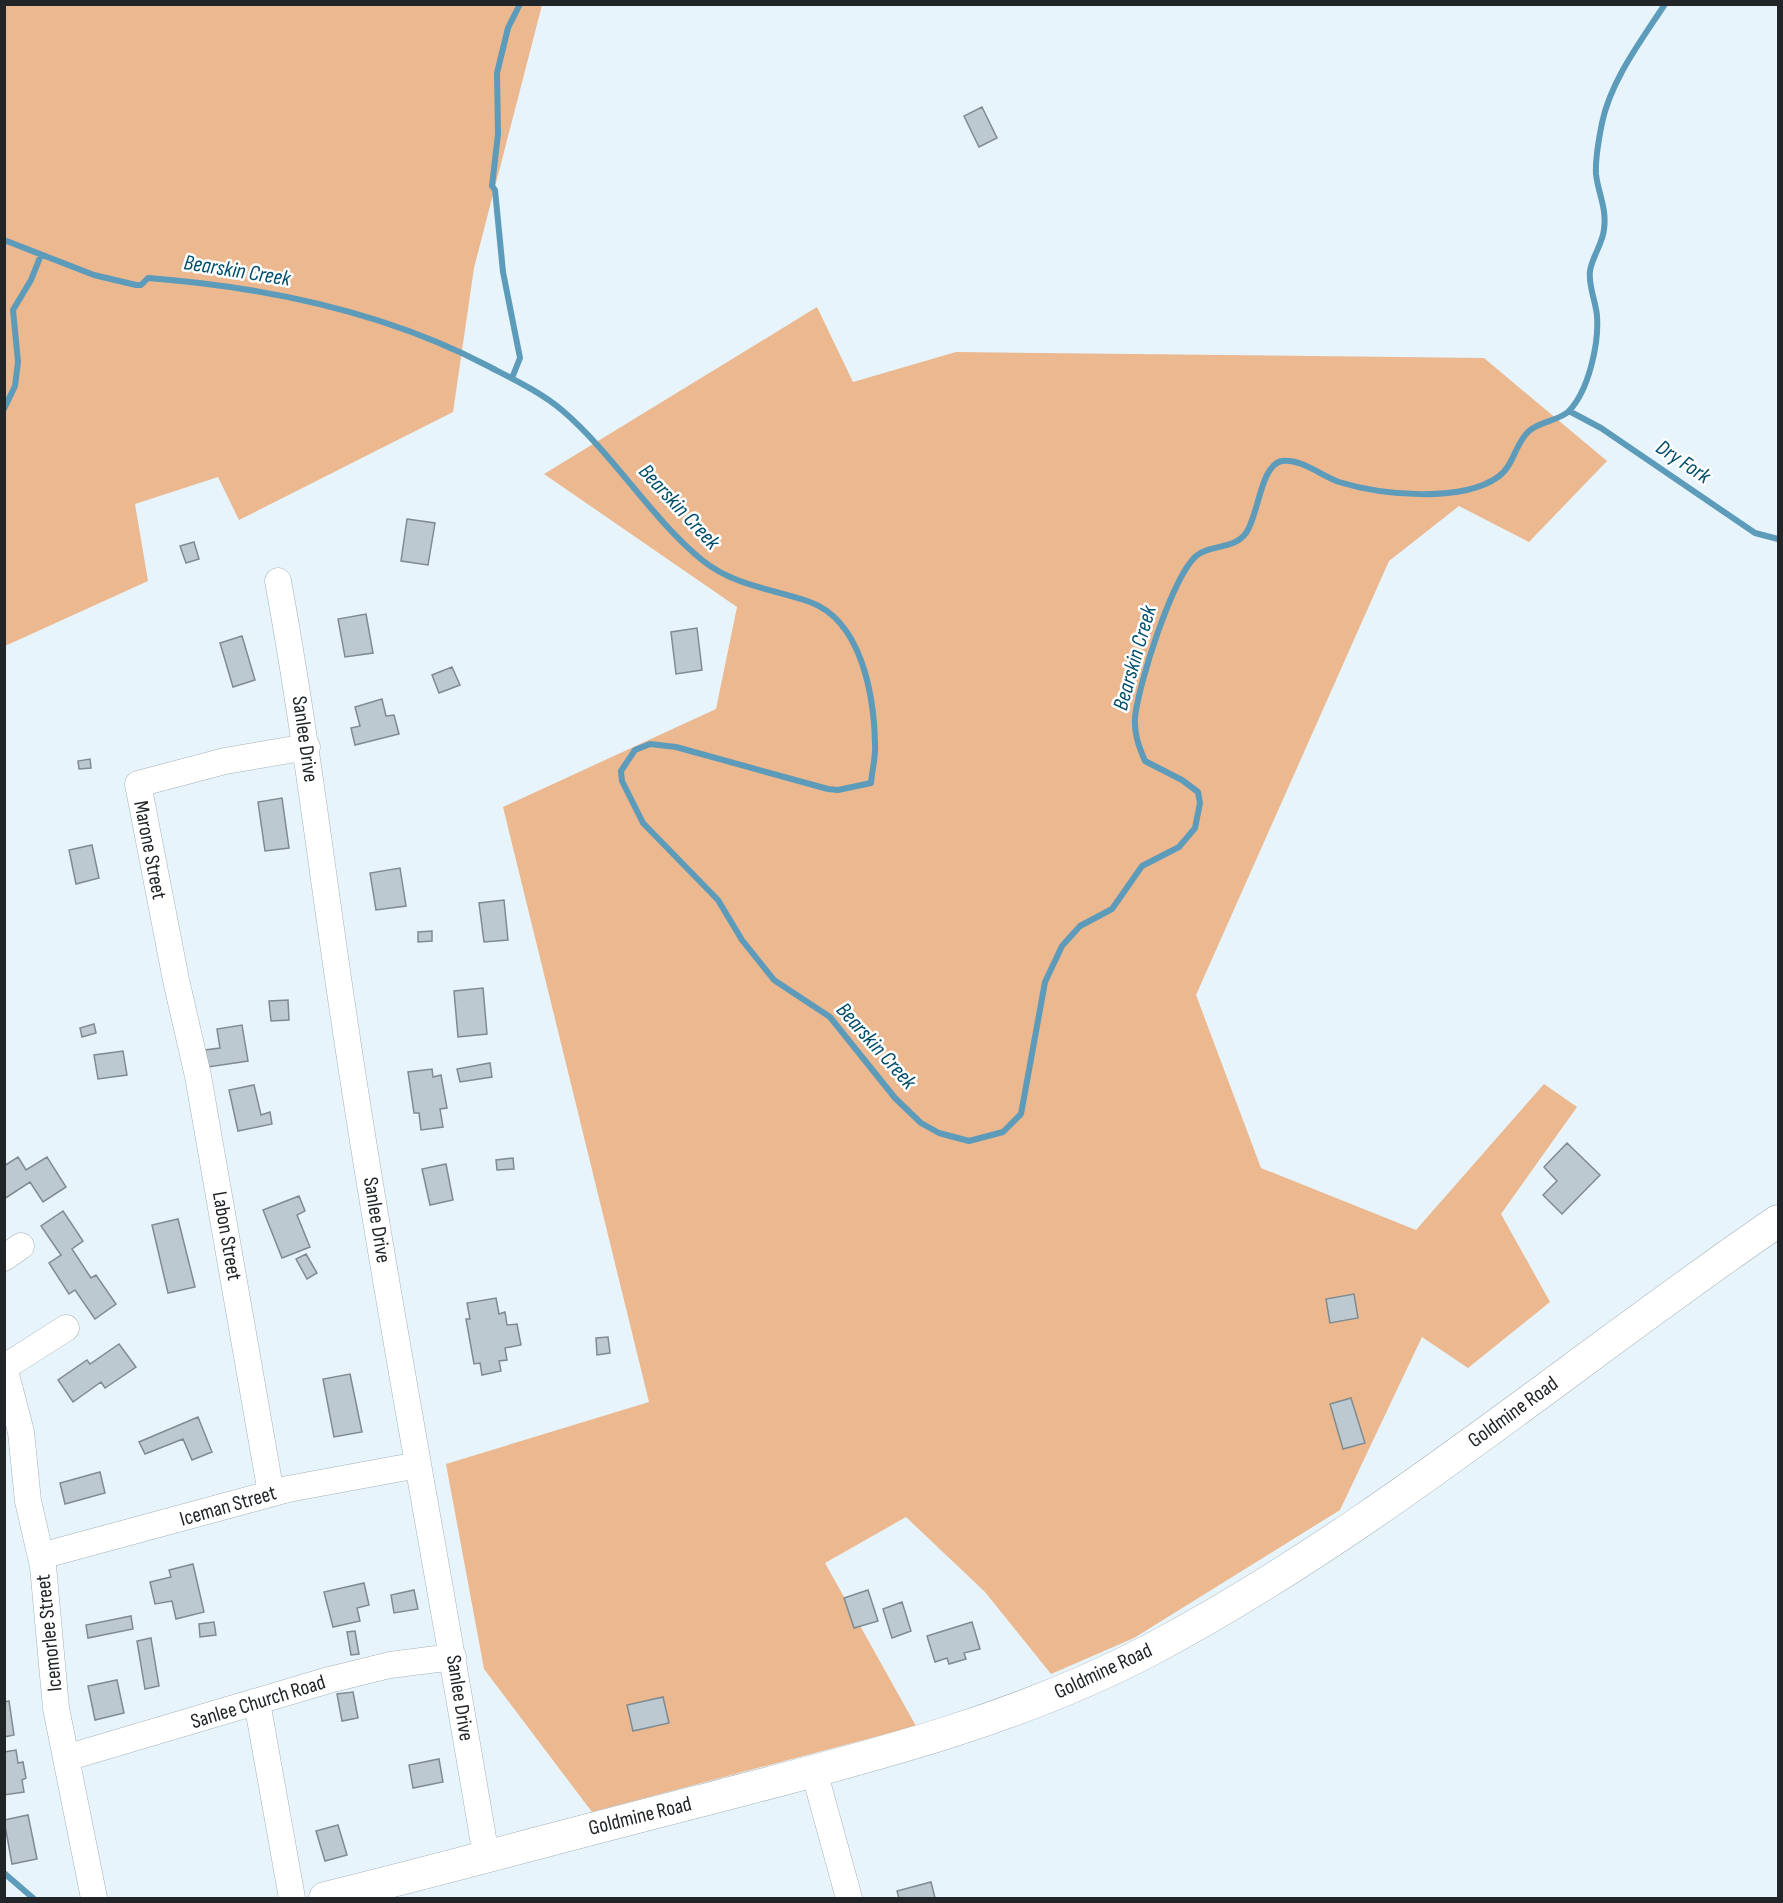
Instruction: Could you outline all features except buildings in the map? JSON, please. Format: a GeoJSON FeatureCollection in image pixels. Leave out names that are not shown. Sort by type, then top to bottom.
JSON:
{"type":"FeatureCollection","features":[{"type":"Feature","properties":{"kind":"main road","name":"Goldmine Road"},"geometry":{"type":"LineString","coordinates":[[325,1899],[919,1742],[1061,1692],[1152,1649],[1275,1576],[1381,1506],[1779,1221]]}},
{"type":"Feature","properties":{"kind":"street","name":"Sanlee Drive"},"geometry":{"type":"LineString","coordinates":[[278,581],[307,747],[342,1003],[418,1465],[486,1856]]}},
{"type":"Feature","properties":{"kind":"street","name":"Marone Street"},"geometry":{"type":"LineString","coordinates":[[176,980],[138,784],[225,761],[307,747]]}},
{"type":"Feature","properties":{"kind":"street","name":"Labon Street"},"geometry":{"type":"LineString","coordinates":[[176,980],[198,1076],[269,1482],[273,1493]]}},
{"type":"Feature","properties":{"kind":"street"},"geometry":{"type":"LineString","coordinates":[[4,1367],[66,1328]]}},
{"type":"Feature","properties":{"kind":"street","name":"Icemorlee Street"},"geometry":{"type":"LineString","coordinates":[[4,1367],[21,1432],[28,1501],[40,1556],[56,1708],[94,1899]]}},
{"type":"Feature","properties":{"kind":"street","name":"Iceman Street"},"geometry":{"type":"LineString","coordinates":[[40,1556],[273,1493],[418,1465]]}},
{"type":"Feature","properties":{"kind":"street","name":"Sanlee Church Road"},"geometry":{"type":"LineString","coordinates":[[66,1758],[390,1665],[453,1658]]}},
{"type":"Feature","properties":{"kind":"street"},"geometry":{"type":"LineString","coordinates":[[257,1702],[292,1899]]}},
{"type":"Feature","properties":{"kind":"street"},"geometry":{"type":"LineString","coordinates":[[814,1771],[849,1899]]}},
{"type":"Feature","properties":{"kind":"shaded area"},"geometry":{"type":"Polygon","coordinates":[[[5,4],[542,5],[474,268],[453,412],[239,520],[218,477],[135,504],[148,581],[5,646],[5,4]]]}},
{"type":"Feature","properties":{"kind":"shaded area"},"geometry":{"type":"Polygon","coordinates":[[[817,307],[853,382],[956,352],[1484,358],[1607,461],[1529,542],[1459,506],[1389,561],[1196,995],[1261,1168],[1416,1230],[1544,1084],[1577,1107],[1501,1214],[1550,1302],[1468,1368],[1422,1337],[1340,1510],[1134,1638],[1051,1674],[985,1592],[906,1517],[825,1563],[916,1726],[592,1812],[484,1669],[446,1464],[649,1402],[503,807],[716,709],[737,607],[544,474],[817,307]]]}},
{"type":"Feature","properties":{"kind":"waterway"},"geometry":{"type":"LineString","coordinates":[[512,378],[520,358],[503,272],[495,190],[492,186],[498,134],[497,73],[508,28],[520,4]]}},
{"type":"Feature","properties":{"kind":"waterway","name":"Bearskin Creek"},"geometry":{"type":"LineString","coordinates":[[4,240],[94,275],[136,285],[141,285],[148,278],[280,295],[365,316],[448,347],[527,387],[563,411],[582,428],[683,543],[714,569],[754,586],[810,602],[828,612],[842,625],[862,662],[872,704],[875,744],[871,783],[838,790],[828,789],[676,747],[650,744],[635,750],[621,771],[622,781],[643,823],[718,900],[742,940],[774,980],[830,1017],[895,1098],[921,1123],[939,1133],[969,1141],[1003,1132],[1021,1114],[1045,982],[1062,946],[1080,926],[1112,909],[1142,866],[1179,847],[1195,828],[1200,803],[1198,792],[1182,780],[1145,761],[1137,740],[1135,718],[1142,682],[1167,608],[1187,568],[1196,556],[1202,552],[1229,545],[1246,533],[1264,481],[1269,471],[1282,461],[1296,462],[1339,482],[1356,487],[1420,494],[1463,491],[1498,477],[1508,467],[1520,442],[1529,431],[1565,414],[1576,402],[1587,379],[1596,339],[1597,316],[1590,276],[1591,266],[1604,229],[1604,214],[1596,168],[1602,123],[1612,91],[1665,4]]}},
{"type":"Feature","properties":{"kind":"waterway"},"geometry":{"type":"LineString","coordinates":[[4,409],[15,386],[18,362],[13,310],[31,280],[41,255]]}},
{"type":"Feature","properties":{"kind":"waterway","name":"Dry Fork"},"geometry":{"type":"LineString","coordinates":[[1569,411],[1601,428],[1755,533],[1778,539]]}},
{"type":"Feature","properties":{"kind":"waterway"},"geometry":{"type":"LineString","coordinates":[[4,1873],[33,1898]]}}]}
